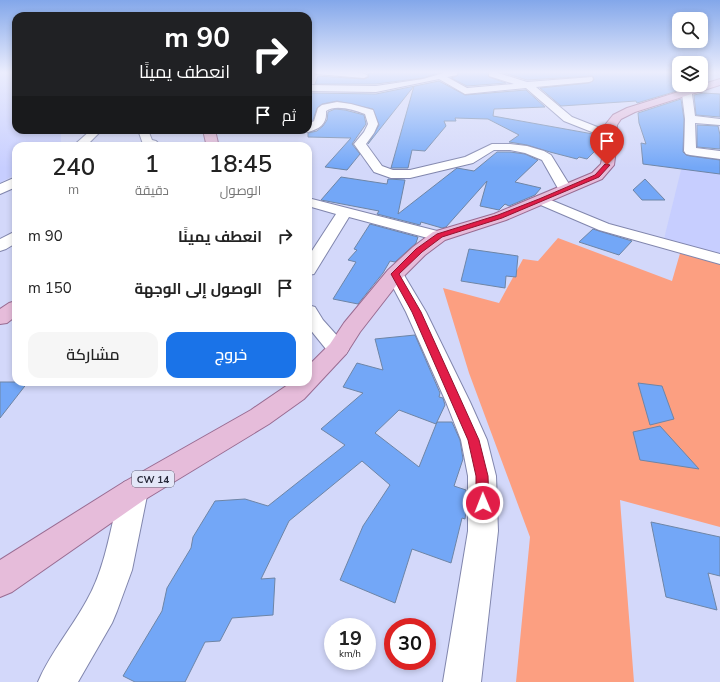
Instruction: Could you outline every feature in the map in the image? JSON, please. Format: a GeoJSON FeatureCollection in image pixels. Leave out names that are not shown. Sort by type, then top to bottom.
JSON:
{"type":"FeatureCollection","features":[{"type":"Feature","properties":{"kind":"main road","name":"CW 14"},"geometry":{"type":"LineString","coordinates":[[312,378],[338,349],[352,328],[395,274],[419,251],[439,236],[500,216],[597,176],[607,165],[611,142],[611,125],[617,117],[631,110],[650,104]]}},
{"type":"Feature","properties":{"kind":"main road"},"geometry":{"type":"LineString","coordinates":[[0,318],[12,310]]}},
{"type":"Feature","properties":{"kind":"main road","name":"CW 14"},"geometry":{"type":"LineString","coordinates":[[0,580],[134,491],[260,417],[303,386]]}},
{"type":"Feature","properties":{"kind":"street"},"geometry":{"type":"LineString","coordinates":[[551,104],[568,119],[611,136]]}},
{"type":"Feature","properties":{"kind":"street"},"geometry":{"type":"LineString","coordinates":[[693,104],[690,118],[690,151],[720,155]]}},
{"type":"Feature","properties":{"kind":"street"},"geometry":{"type":"LineString","coordinates":[[312,127],[322,119],[320,110],[324,107],[357,107],[369,112],[373,124],[369,133],[360,144],[378,169],[391,174],[410,174],[468,160],[492,147],[510,147],[527,150],[547,158],[565,189]]}},
{"type":"Feature","properties":{"kind":"street"},"geometry":{"type":"LineString","coordinates":[[690,118],[720,122]]}},
{"type":"Feature","properties":{"kind":"street"},"geometry":{"type":"LineString","coordinates":[[83,142],[92,134]]}},
{"type":"Feature","properties":{"kind":"street"},"geometry":{"type":"LineString","coordinates":[[152,142],[160,134]]}},
{"type":"Feature","properties":{"kind":"street"},"geometry":{"type":"LineString","coordinates":[[0,190],[12,183]]}},
{"type":"Feature","properties":{"kind":"street"},"geometry":{"type":"LineString","coordinates":[[541,200],[604,227],[720,259]]}},
{"type":"Feature","properties":{"kind":"street"},"geometry":{"type":"LineString","coordinates":[[312,203],[439,236]]}},
{"type":"Feature","properties":{"kind":"street"},"geometry":{"type":"LineString","coordinates":[[312,264],[345,212]]}},
{"type":"Feature","properties":{"kind":"street"},"geometry":{"type":"LineString","coordinates":[[0,246],[12,238]]}},
{"type":"Feature","properties":{"kind":"street"},"geometry":{"type":"LineString","coordinates":[[395,274],[416,312],[458,402],[474,440],[482,476],[483,531],[462,682]]}},
{"type":"Feature","properties":{"kind":"street"},"geometry":{"type":"LineString","coordinates":[[312,318],[338,349]]}},
{"type":"Feature","properties":{"kind":"street"},"geometry":{"type":"LineString","coordinates":[[57,682],[100,611],[116,570],[134,491]]}},
{"type":"Feature","properties":{"kind":"shaded area"},"geometry":{"type":"Polygon","coordinates":[[[0,104],[12,104],[12,134],[61,134],[61,142],[12,142],[12,176],[0,183],[0,104]]]}},
{"type":"Feature","properties":{"kind":"shaded area"},"geometry":{"type":"Polygon","coordinates":[[[682,166],[720,171],[720,256],[663,243],[682,166]]]}},
{"type":"Feature","properties":{"kind":"shaded area"},"geometry":{"type":"Polygon","coordinates":[[[558,238],[672,281],[681,250],[720,260],[720,527],[620,500],[634,682],[516,682],[530,537],[469,373],[443,288],[499,303],[523,259],[538,261],[558,238]]]}},
{"type":"Feature","properties":{"kind":"building"},"geometry":{"type":"Polygon","coordinates":[[[312,104],[323,104],[317,108],[313,120],[312,104]]]}},
{"type":"Feature","properties":{"kind":"building"},"geometry":{"type":"Polygon","coordinates":[[[350,104],[400,104],[368,144],[379,125],[373,109],[350,104]]]}},
{"type":"Feature","properties":{"kind":"building"},"geometry":{"type":"Polygon","coordinates":[[[409,104],[541,104],[545,107],[494,109],[493,116],[593,134],[604,138],[603,143],[587,159],[579,157],[577,159],[527,145],[509,142],[519,135],[488,119],[455,118],[456,121],[444,121],[446,126],[425,151],[412,150],[408,168],[391,168],[409,104]]]}},
{"type":"Feature","properties":{"kind":"building"},"geometry":{"type":"Polygon","coordinates":[[[558,104],[594,104],[561,106],[558,104]]]}},
{"type":"Feature","properties":{"kind":"building"},"geometry":{"type":"Polygon","coordinates":[[[666,104],[682,104],[684,119],[683,152],[690,156],[720,160],[720,174],[643,164],[641,143],[646,144],[639,123],[638,113],[666,104]]]}},
{"type":"Feature","properties":{"kind":"building"},"geometry":{"type":"Polygon","coordinates":[[[695,104],[720,104],[720,117],[696,115],[695,104]]]}},
{"type":"Feature","properties":{"kind":"building"},"geometry":{"type":"Polygon","coordinates":[[[335,109],[364,115],[366,124],[352,144],[360,154],[347,170],[325,167],[351,138],[308,137],[308,134],[312,134],[312,132],[317,131],[323,126],[327,120],[328,112],[335,109]]]}},
{"type":"Feature","properties":{"kind":"building"},"geometry":{"type":"Polygon","coordinates":[[[697,125],[718,126],[720,135],[720,149],[697,147],[697,125]]]}},
{"type":"Feature","properties":{"kind":"building"},"geometry":{"type":"Polygon","coordinates":[[[497,152],[525,154],[538,160],[515,182],[541,188],[535,195],[509,206],[505,204],[499,210],[480,206],[487,181],[446,227],[442,228],[421,222],[420,225],[377,214],[379,211],[321,200],[341,177],[387,184],[388,179],[405,180],[398,214],[457,168],[474,171],[497,152]]]}},
{"type":"Feature","properties":{"kind":"building"},"geometry":{"type":"Polygon","coordinates":[[[645,179],[665,200],[642,200],[633,190],[645,179]]]}},
{"type":"Feature","properties":{"kind":"building"},"geometry":{"type":"Polygon","coordinates":[[[370,224],[418,237],[416,243],[395,262],[390,261],[383,273],[358,304],[333,299],[356,262],[348,260],[357,250],[354,249],[370,224]]]}},
{"type":"Feature","properties":{"kind":"building"},"geometry":{"type":"Polygon","coordinates":[[[593,229],[632,241],[619,255],[579,242],[593,229]]]}},
{"type":"Feature","properties":{"kind":"building"},"geometry":{"type":"Polygon","coordinates":[[[469,249],[518,256],[516,277],[506,276],[505,288],[461,281],[469,249]]]}},
{"type":"Feature","properties":{"kind":"building"},"geometry":{"type":"Polygon","coordinates":[[[415,335],[440,393],[439,397],[443,398],[445,405],[436,424],[399,410],[375,433],[419,467],[437,422],[452,422],[460,440],[463,459],[454,486],[466,490],[466,511],[465,519],[462,518],[451,563],[412,549],[395,603],[340,580],[363,526],[390,485],[362,461],[289,521],[261,579],[275,578],[273,615],[232,618],[220,641],[205,642],[185,682],[135,682],[123,676],[162,611],[167,588],[191,548],[193,537],[215,501],[245,499],[268,506],[345,445],[321,429],[363,393],[343,387],[357,363],[383,370],[375,339],[415,335]]]}},
{"type":"Feature","properties":{"kind":"building"},"geometry":{"type":"Polygon","coordinates":[[[0,382],[12,382],[12,386],[25,386],[0,418],[0,382]]]}},
{"type":"Feature","properties":{"kind":"building"},"geometry":{"type":"Polygon","coordinates":[[[638,383],[662,386],[674,419],[650,425],[638,383]]]}},
{"type":"Feature","properties":{"kind":"building"},"geometry":{"type":"Polygon","coordinates":[[[660,426],[699,469],[640,460],[633,432],[660,426]]]}},
{"type":"Feature","properties":{"kind":"building"},"geometry":{"type":"Polygon","coordinates":[[[651,522],[720,537],[720,576],[708,573],[717,610],[666,597],[651,522]]]}},
{"type":"Feature","properties":{"kind":"route"},"geometry":{"type":"LineString","coordinates":[[483,503],[482,476],[474,440],[416,312],[395,274],[419,251],[439,236],[500,216],[541,200],[597,176],[607,165]]}}]}
